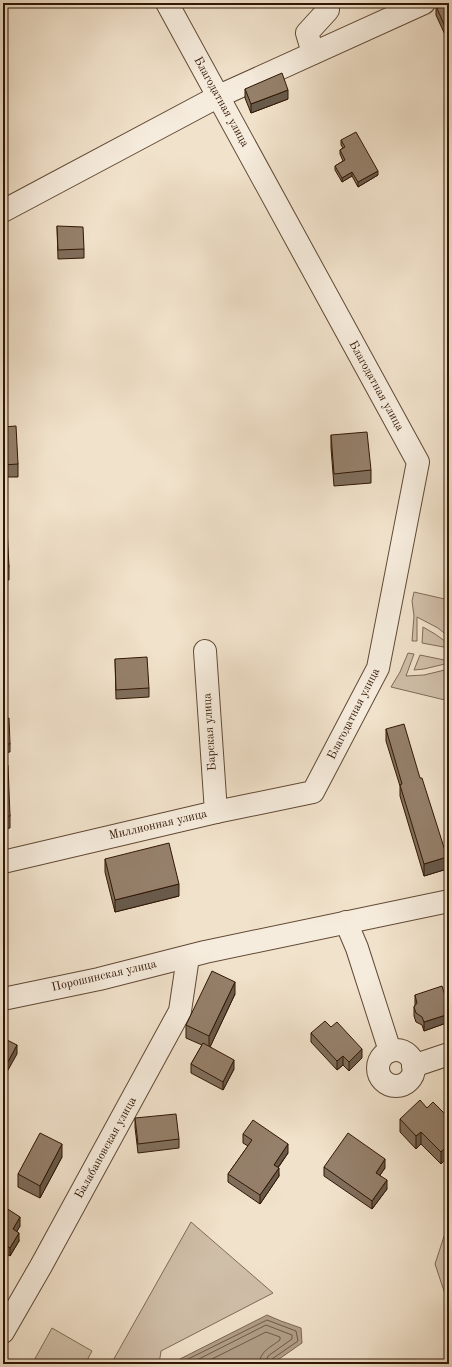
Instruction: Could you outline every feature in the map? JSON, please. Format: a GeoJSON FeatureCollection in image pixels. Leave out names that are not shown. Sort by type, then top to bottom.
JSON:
{"type":"FeatureCollection","features":[{"type":"Feature","properties":{"kind":"street","name":"Благодатная улица"},"geometry":{"type":"LineString","coordinates":[[167,3],[418,462],[378,668],[313,792]]}},
{"type":"Feature","properties":{"kind":"street"},"geometry":{"type":"LineString","coordinates":[[313,53],[307,33],[328,10],[327,3]]}},
{"type":"Feature","properties":{"kind":"street"},"geometry":{"type":"LineString","coordinates":[[3,211],[219,96],[424,3]]}},
{"type":"Feature","properties":{"kind":"street","name":"Барская улица"},"geometry":{"type":"LineString","coordinates":[[205,651],[216,812]]}},
{"type":"Feature","properties":{"kind":"street","name":"Миллионная улица"},"geometry":{"type":"LineString","coordinates":[[3,862],[216,812],[313,792]]}},
{"type":"Feature","properties":{"kind":"street","name":"Порошинская улица"},"geometry":{"type":"LineString","coordinates":[[3,999],[99,979],[197,955],[346,922],[449,901]]}},
{"type":"Feature","properties":{"kind":"street"},"geometry":{"type":"LineString","coordinates":[[346,922],[357,948],[390,1051]]}},
{"type":"Feature","properties":{"kind":"street","name":"Балабановская улица"},"geometry":{"type":"LineString","coordinates":[[3,1332],[41,1266],[180,1011],[197,955]]}},
{"type":"Feature","properties":{"kind":"street"},"geometry":{"type":"LineString","coordinates":[[398,1050],[404,1052],[411,1059],[413,1066],[413,1072],[408,1082],[397,1086],[386,1083],[381,1079],[378,1068],[380,1059],[390,1051],[398,1050]]}},
{"type":"Feature","properties":{"kind":"street"},"geometry":{"type":"LineString","coordinates":[[413,1066],[449,1054]]}},
{"type":"Feature","properties":{"kind":"shaded area"},"geometry":{"type":"Polygon","coordinates":[[[414,592],[449,600],[449,637],[438,628],[417,617],[417,641],[412,641],[414,616],[412,601],[414,592]]]}},
{"type":"Feature","properties":{"kind":"shaded area"},"geometry":{"type":"Polygon","coordinates":[[[423,627],[449,644],[449,648],[422,643],[423,627]]]}},
{"type":"Feature","properties":{"kind":"shaded area"},"geometry":{"type":"Polygon","coordinates":[[[408,653],[414,654],[406,676],[424,675],[449,669],[449,701],[391,687],[400,672],[408,653]]]}},
{"type":"Feature","properties":{"kind":"shaded area"},"geometry":{"type":"Polygon","coordinates":[[[420,655],[449,661],[449,663],[414,670],[420,655]]]}},
{"type":"Feature","properties":{"kind":"shaded area"},"geometry":{"type":"Polygon","coordinates":[[[449,1221],[449,1306],[435,1264],[449,1221]]]}},
{"type":"Feature","properties":{"kind":"shaded area"},"geometry":{"type":"Polygon","coordinates":[[[191,1222],[273,1293],[161,1351],[159,1364],[111,1364],[191,1222]]]}},
{"type":"Feature","properties":{"kind":"shaded area"},"geometry":{"type":"Polygon","coordinates":[[[52,1328],[92,1351],[85,1364],[32,1364],[52,1328]]]}},
{"type":"Feature","properties":{"kind":"water"},"geometry":{"type":"Polygon","coordinates":[[[267,1315],[301,1328],[302,1343],[272,1364],[170,1364],[267,1315]]]}},
{"type":"Feature","properties":{"kind":"building"},"geometry":{"type":"Polygon","coordinates":[[[443,3],[449,3],[449,27],[446,29],[436,6],[443,3]]]}},
{"type":"Feature","properties":{"kind":"building"},"geometry":{"type":"Polygon","coordinates":[[[282,73],[288,90],[251,104],[245,89],[282,73]]]}},
{"type":"Feature","properties":{"kind":"building"},"geometry":{"type":"Polygon","coordinates":[[[356,132],[378,171],[358,182],[352,172],[342,178],[335,166],[345,160],[340,150],[345,147],[341,140],[356,132]]]}},
{"type":"Feature","properties":{"kind":"building"},"geometry":{"type":"Polygon","coordinates":[[[57,226],[83,227],[84,249],[58,250],[57,226]]]}},
{"type":"Feature","properties":{"kind":"building"},"geometry":{"type":"Polygon","coordinates":[[[16,426],[18,464],[3,465],[3,427],[16,426]]]}},
{"type":"Feature","properties":{"kind":"building"},"geometry":{"type":"Polygon","coordinates":[[[367,432],[371,470],[334,474],[331,435],[367,432]]]}},
{"type":"Feature","properties":{"kind":"building"},"geometry":{"type":"Polygon","coordinates":[[[3,528],[7,528],[9,567],[3,568],[3,528]]]}},
{"type":"Feature","properties":{"kind":"building"},"geometry":{"type":"Polygon","coordinates":[[[147,657],[149,688],[116,690],[115,659],[147,657]]]}},
{"type":"Feature","properties":{"kind":"building"},"geometry":{"type":"Polygon","coordinates":[[[9,718],[10,744],[3,744],[3,719],[9,718]]]}},
{"type":"Feature","properties":{"kind":"building"},"geometry":{"type":"Polygon","coordinates":[[[404,724],[420,778],[422,778],[447,857],[424,864],[400,785],[402,784],[386,729],[404,724]]]}},
{"type":"Feature","properties":{"kind":"building"},"geometry":{"type":"Polygon","coordinates":[[[8,765],[10,816],[3,816],[3,766],[8,765]]]}},
{"type":"Feature","properties":{"kind":"building"},"geometry":{"type":"Polygon","coordinates":[[[169,843],[179,884],[115,900],[105,859],[169,843]]]}},
{"type":"Feature","properties":{"kind":"building"},"geometry":{"type":"Polygon","coordinates":[[[212,971],[235,982],[209,1036],[186,1025],[212,971]]]}},
{"type":"Feature","properties":{"kind":"building"},"geometry":{"type":"Polygon","coordinates":[[[442,986],[449,1008],[449,1014],[424,1022],[422,1017],[416,1013],[414,1007],[417,1003],[415,995],[442,986]]]}},
{"type":"Feature","properties":{"kind":"building"},"geometry":{"type":"Polygon","coordinates":[[[325,1021],[331,1027],[337,1022],[362,1049],[349,1062],[343,1056],[337,1061],[311,1033],[325,1021]]]}},
{"type":"Feature","properties":{"kind":"building"},"geometry":{"type":"Polygon","coordinates":[[[3,1038],[17,1045],[3,1071],[3,1038]]]}},
{"type":"Feature","properties":{"kind":"building"},"geometry":{"type":"Polygon","coordinates":[[[203,1043],[234,1060],[223,1082],[191,1064],[203,1043]]]}},
{"type":"Feature","properties":{"kind":"building"},"geometry":{"type":"Polygon","coordinates":[[[420,1100],[427,1108],[433,1102],[449,1118],[449,1129],[446,1132],[449,1135],[449,1144],[441,1152],[421,1132],[416,1136],[400,1119],[420,1100]]]}},
{"type":"Feature","properties":{"kind":"building"},"geometry":{"type":"Polygon","coordinates":[[[176,1114],[179,1139],[138,1144],[135,1118],[176,1114]]]}},
{"type":"Feature","properties":{"kind":"building"},"geometry":{"type":"Polygon","coordinates":[[[253,1120],[288,1144],[274,1165],[279,1168],[260,1195],[228,1174],[252,1140],[243,1134],[253,1120]]]}},
{"type":"Feature","properties":{"kind":"building"},"geometry":{"type":"Polygon","coordinates":[[[40,1133],[62,1144],[40,1186],[18,1174],[40,1133]]]}},
{"type":"Feature","properties":{"kind":"building"},"geometry":{"type":"Polygon","coordinates":[[[348,1133],[385,1159],[376,1173],[387,1180],[372,1201],[324,1167],[348,1133]]]}},
{"type":"Feature","properties":{"kind":"building"},"geometry":{"type":"Polygon","coordinates":[[[3,1206],[20,1217],[13,1229],[19,1233],[10,1248],[3,1244],[3,1206]]]}}]}
